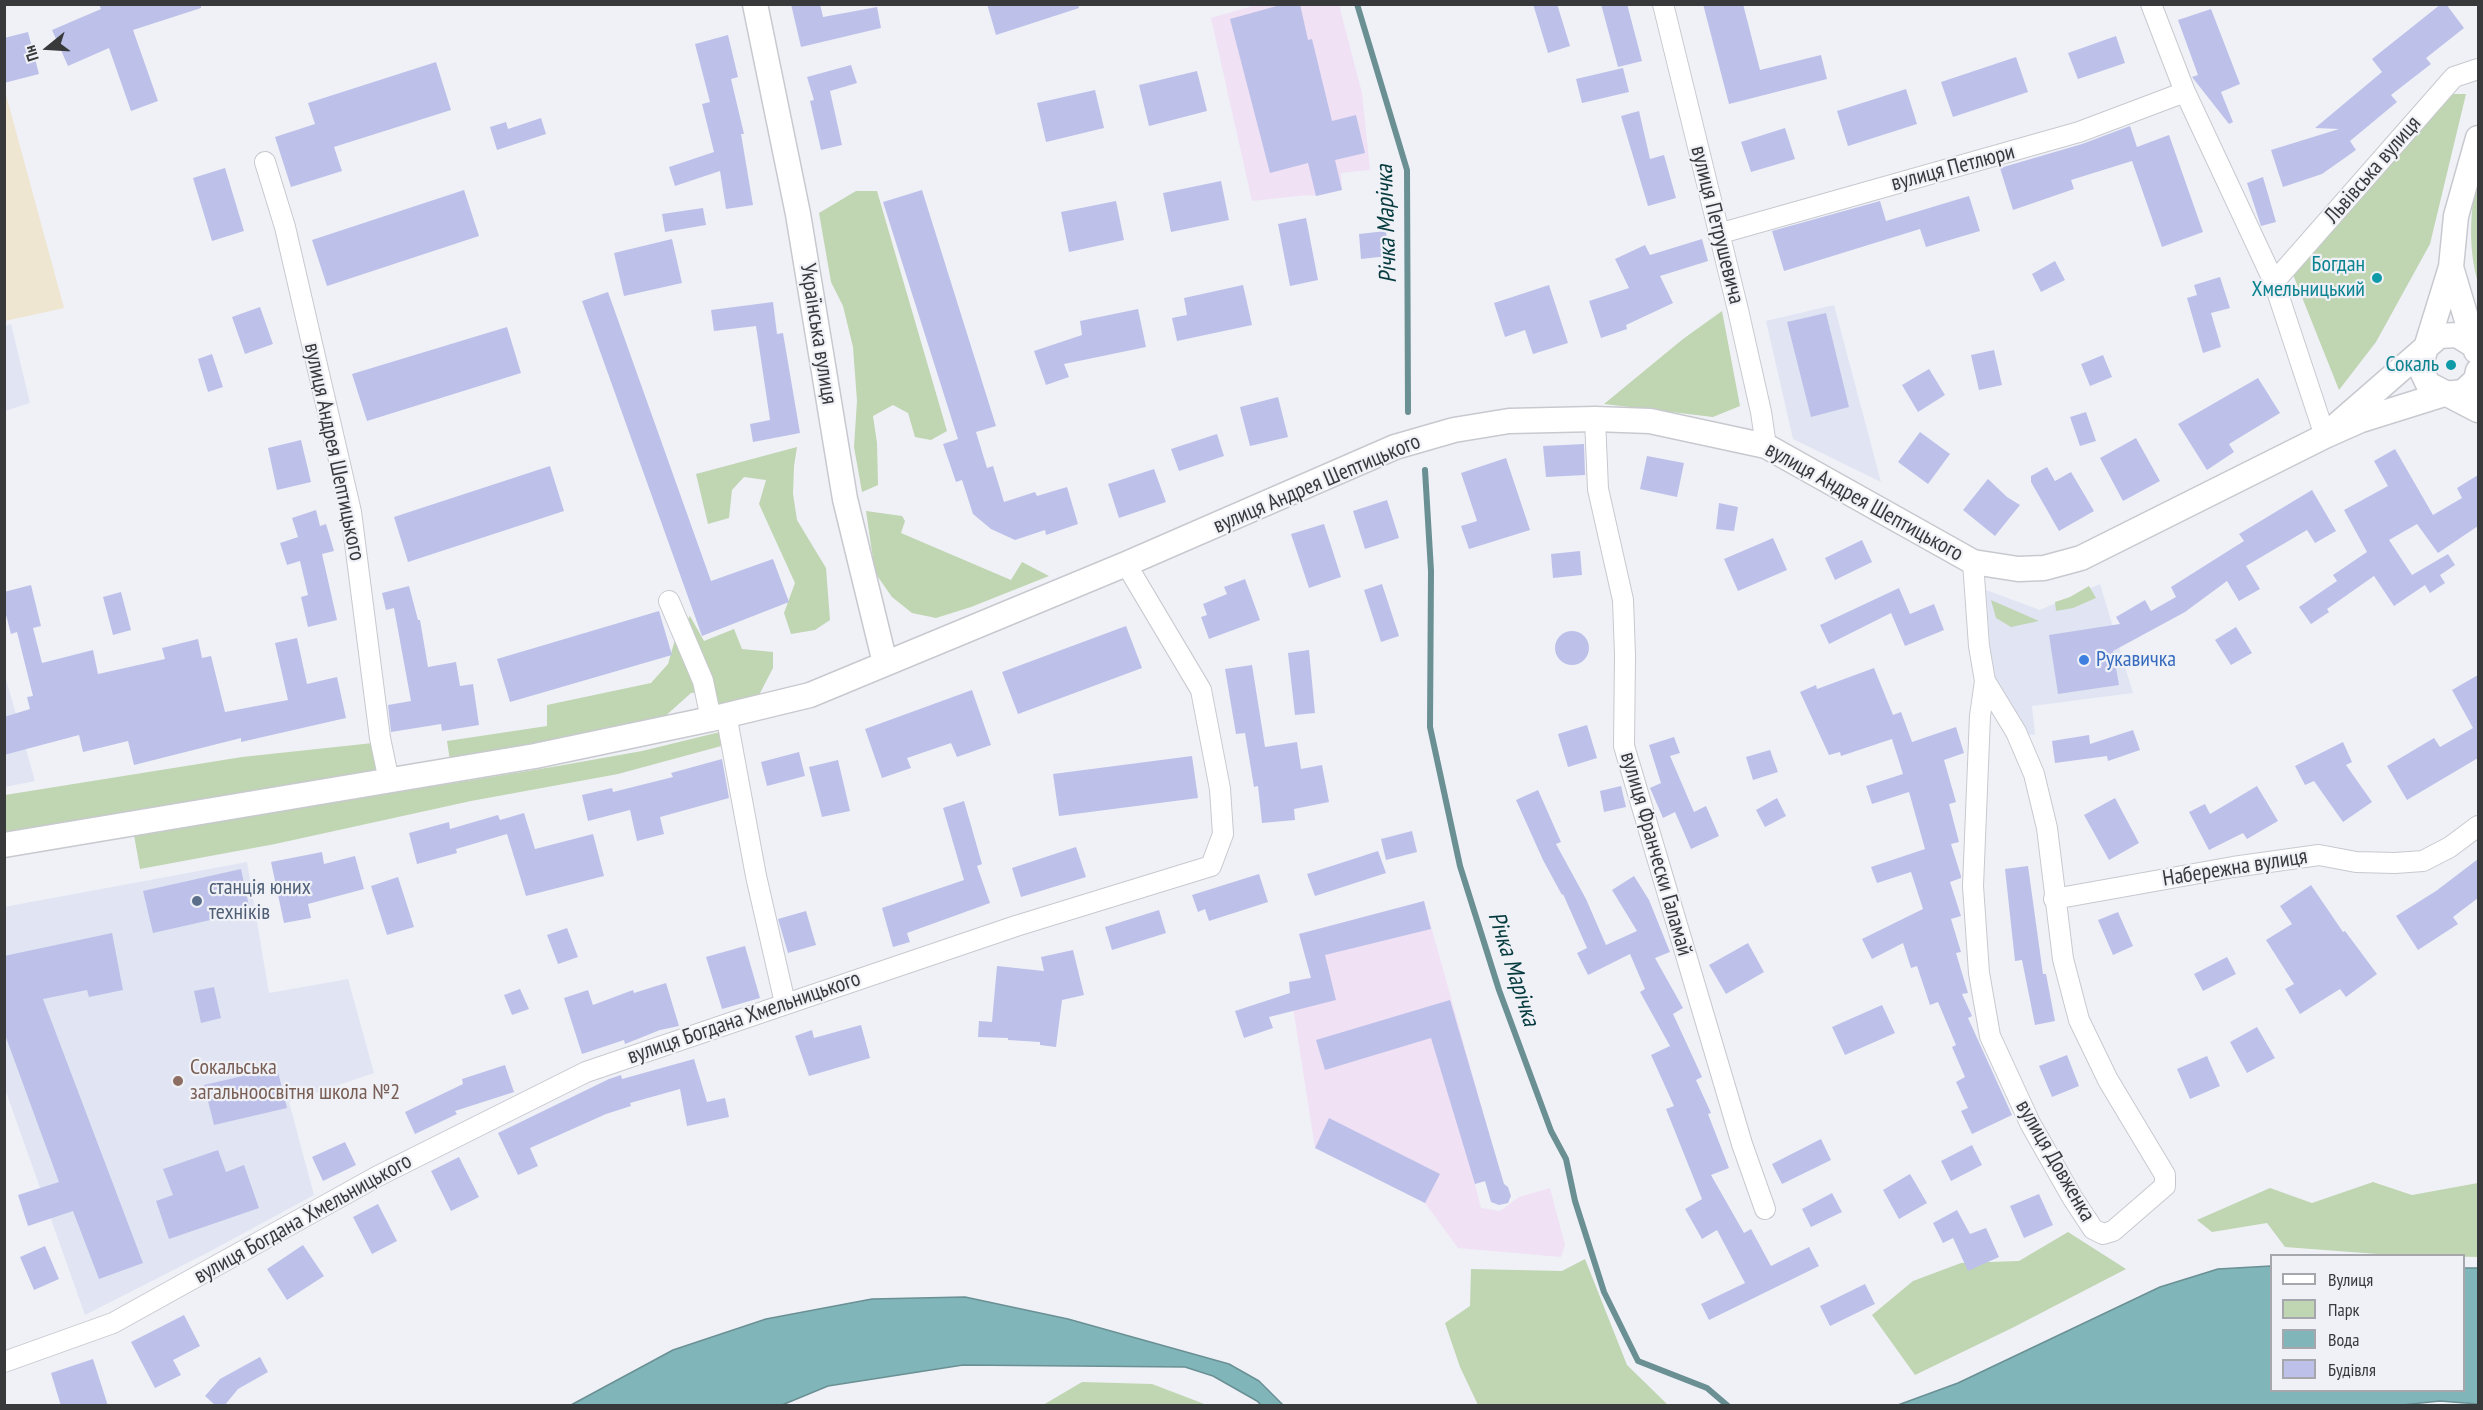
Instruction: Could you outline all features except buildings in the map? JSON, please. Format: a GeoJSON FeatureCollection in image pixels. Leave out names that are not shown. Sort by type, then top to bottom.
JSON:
{"type":"FeatureCollection","features":[{"type":"Feature","properties":{"kind":"street","name":"Українська вулиця"},"geometry":{"type":"LineString","coordinates":[[755,4],[798,214],[845,499],[885,663]]}},
{"type":"Feature","properties":{"kind":"street","name":"вулиця Петрушевича"},"geometry":{"type":"LineString","coordinates":[[1663,4],[1761,412],[1766,446]]}},
{"type":"Feature","properties":{"kind":"street"},"geometry":{"type":"LineString","coordinates":[[2151,4],[2186,92],[2274,282],[2325,436]]}},
{"type":"Feature","properties":{"kind":"street","name":"Львівська вулиця"},"geometry":{"type":"LineString","coordinates":[[2274,282],[2454,76],[2478,69]]}},
{"type":"Feature","properties":{"kind":"street","name":"вулиця Петлюри"},"geometry":{"type":"LineString","coordinates":[[1718,234],[2068,135],[2186,92]]}},
{"type":"Feature","properties":{"kind":"street"},"geometry":{"type":"LineString","coordinates":[[2478,138],[2456,216],[2451,267],[2420,367],[2428,384],[2478,410]]}},
{"type":"Feature","properties":{"kind":"street","name":"вулиця Андрея Шептицького"},"geometry":{"type":"LineString","coordinates":[[265,162],[288,238],[351,512],[380,738],[389,781]]}},
{"type":"Feature","properties":{"kind":"street"},"geometry":{"type":"LineString","coordinates":[[2451,267],[2477,350]]}},
{"type":"Feature","properties":{"kind":"street"},"geometry":{"type":"LineString","coordinates":[[2325,436],[2439,336],[2457,335],[2477,350]]}},
{"type":"Feature","properties":{"kind":"street"},"geometry":{"type":"LineString","coordinates":[[2325,436],[2361,420],[2444,394],[2463,392],[2476,380],[2478,371]]}},
{"type":"Feature","properties":{"kind":"street","name":"вулиця Андрея Шептицького"},"geometry":{"type":"LineString","coordinates":[[4,845],[536,756],[810,695],[1126,564],[1395,447],[1454,430],[1509,421],[1595,418],[1650,421],[1766,446],[1973,562],[2018,568],[2044,568],[2081,558],[2325,436]]}},
{"type":"Feature","properties":{"kind":"street","name":"вулиця Франчески Галамай"},"geometry":{"type":"LineString","coordinates":[[1595,418],[1598,489],[1623,600],[1624,746],[1742,1144],[1765,1209]]}},
{"type":"Feature","properties":{"kind":"street","name":"вулиця Довженка"},"geometry":{"type":"LineString","coordinates":[[1973,562],[1979,646],[1985,681],[1980,716],[1973,886],[1979,973],[1990,1036],[2030,1123],[2072,1197],[2093,1229],[2103,1234],[2113,1231],[2165,1186],[2165,1175],[2108,1080],[2079,1020],[2063,959],[2047,828],[2034,774],[2016,732],[1985,681]]}},
{"type":"Feature","properties":{"kind":"street","name":"вулиця Богдана Хмельницького"},"geometry":{"type":"LineString","coordinates":[[4,1362],[113,1323],[378,1176],[586,1072],[1016,926],[1211,866],[1223,834],[1220,789],[1201,690],[1126,564]]}},
{"type":"Feature","properties":{"kind":"street"},"geometry":{"type":"LineString","coordinates":[[669,601],[718,717],[785,1003]]}},
{"type":"Feature","properties":{"kind":"street","name":"Набережна вулиця"},"geometry":{"type":"LineString","coordinates":[[2054,899],[2233,867],[2319,855],[2356,862],[2423,861],[2450,847],[2478,826]]}},
{"type":"Feature","properties":{"kind":"shaded area"},"geometry":{"type":"Polygon","coordinates":[[[1256,5],[1339,5],[1362,93],[1370,170],[1341,173],[1342,190],[1316,196],[1252,201],[1211,18],[1256,5]]]}},
{"type":"Feature","properties":{"kind":"shaded area"},"geometry":{"type":"Polygon","coordinates":[[[5,91],[64,308],[4,321],[5,91]]]}},
{"type":"Feature","properties":{"kind":"shaded area"},"geometry":{"type":"Polygon","coordinates":[[[1834,305],[1881,482],[1793,439],[1766,321],[1834,305]]]}},
{"type":"Feature","properties":{"kind":"shaded area"},"geometry":{"type":"Polygon","coordinates":[[[11,324],[30,403],[5,411],[5,326],[11,324]]]}},
{"type":"Feature","properties":{"kind":"shaded area"},"geometry":{"type":"Polygon","coordinates":[[[2100,584],[2133,693],[2032,706],[2035,735],[2026,734],[1992,672],[1986,590],[2040,610],[2100,584]]]}},
{"type":"Feature","properties":{"kind":"shaded area"},"geometry":{"type":"Polygon","coordinates":[[[4,672],[35,781],[5,787],[4,787],[4,672]]]}},
{"type":"Feature","properties":{"kind":"shaded area","name":"Сокальська загальноосвітня школа №2"},"geometry":{"type":"Polygon","coordinates":[[[247,862],[269,993],[348,979],[374,1073],[289,1102],[314,1195],[85,1315],[5,1089],[4,907],[247,862]]]}},
{"type":"Feature","properties":{"kind":"shaded area"},"geometry":{"type":"Polygon","coordinates":[[[1424,901],[1501,1177],[1475,1184],[1481,1208],[1500,1211],[1519,1197],[1550,1188],[1565,1245],[1561,1257],[1458,1248],[1425,1203],[1315,1148],[1289,982],[1311,977],[1299,934],[1424,901]]]}},
{"type":"Feature","properties":{"kind":"green space"},"geometry":{"type":"Polygon","coordinates":[[[2451,94],[2466,94],[2430,244],[2376,342],[2339,390],[2292,272],[2451,94]]]}},
{"type":"Feature","properties":{"kind":"green space"},"geometry":{"type":"Polygon","coordinates":[[[2478,176],[2478,283],[2471,230],[2478,176]]]}},
{"type":"Feature","properties":{"kind":"green space"},"geometry":{"type":"Polygon","coordinates":[[[856,191],[877,191],[947,431],[931,440],[915,437],[908,413],[893,405],[873,416],[877,443],[878,485],[862,492],[854,447],[857,401],[853,347],[843,306],[831,282],[819,213],[856,191]]]}},
{"type":"Feature","properties":{"kind":"green space"},"geometry":{"type":"Polygon","coordinates":[[[1722,311],[1740,406],[1713,417],[1604,404],[1683,339],[1722,311]]]}},
{"type":"Feature","properties":{"kind":"green space"},"geometry":{"type":"Polygon","coordinates":[[[797,447],[793,494],[797,520],[826,568],[830,620],[815,630],[791,634],[784,613],[795,583],[759,504],[766,480],[744,477],[732,490],[729,518],[708,524],[696,474],[797,447]]]}},
{"type":"Feature","properties":{"kind":"green space"},"geometry":{"type":"Polygon","coordinates":[[[866,511],[902,516],[905,521],[901,533],[1011,580],[1022,562],[1049,576],[971,607],[936,618],[912,613],[892,597],[878,577],[874,566],[866,511]]]}},
{"type":"Feature","properties":{"kind":"green space"},"geometry":{"type":"Polygon","coordinates":[[[2089,586],[2096,598],[2073,608],[2056,611],[2055,602],[2070,597],[2089,586]]]}},
{"type":"Feature","properties":{"kind":"green space"},"geometry":{"type":"Polygon","coordinates":[[[1991,600],[2039,621],[2011,627],[1996,618],[1991,600]]]}},
{"type":"Feature","properties":{"kind":"green space"},"geometry":{"type":"Polygon","coordinates":[[[690,616],[704,641],[734,629],[742,649],[773,652],[773,668],[758,697],[720,707],[710,691],[691,693],[662,719],[450,761],[447,741],[547,726],[547,705],[651,683],[668,664],[676,636],[690,616]]]}},
{"type":"Feature","properties":{"kind":"green space"},"geometry":{"type":"Polygon","coordinates":[[[720,732],[725,745],[618,774],[471,801],[275,844],[140,869],[134,835],[558,766],[642,751],[720,732]]]}},
{"type":"Feature","properties":{"kind":"green space"},"geometry":{"type":"Polygon","coordinates":[[[373,743],[378,770],[135,810],[5,836],[5,795],[242,757],[373,743]]]}},
{"type":"Feature","properties":{"kind":"green space"},"geometry":{"type":"Polygon","coordinates":[[[2373,1182],[2412,1195],[2478,1183],[2478,1257],[2465,1257],[2465,1254],[2377,1254],[2285,1247],[2267,1223],[2212,1232],[2197,1220],[2270,1188],[2312,1203],[2373,1182]]]}},
{"type":"Feature","properties":{"kind":"green space"},"geometry":{"type":"Polygon","coordinates":[[[2068,1232],[2126,1269],[1915,1375],[1872,1315],[1913,1281],[1961,1263],[2019,1261],[2068,1232]]]}},
{"type":"Feature","properties":{"kind":"green space"},"geometry":{"type":"Polygon","coordinates":[[[1585,1259],[1627,1365],[1668,1405],[1478,1405],[1460,1367],[1445,1323],[1470,1306],[1471,1269],[1562,1271],[1585,1259]]]}},
{"type":"Feature","properties":{"kind":"green space"},"geometry":{"type":"Polygon","coordinates":[[[1082,1382],[1152,1384],[1207,1405],[1043,1405],[1082,1382]]]}},
{"type":"Feature","properties":{"kind":"water"},"geometry":{"type":"Polygon","coordinates":[[[2270,1266],[2270,1392],[2465,1392],[2465,1268],[2478,1268],[2478,1404],[2440,1401],[2392,1406],[1898,1405],[1958,1383],[2160,1287],[2218,1269],[2270,1266]]]}},
{"type":"Feature","properties":{"kind":"water"},"geometry":{"type":"Polygon","coordinates":[[[965,1297],[1068,1319],[1229,1364],[1259,1381],[1283,1405],[1261,1405],[1213,1376],[1185,1367],[963,1365],[828,1386],[782,1405],[571,1405],[673,1350],[766,1319],[872,1299],[965,1297]]]}},
{"type":"Feature","properties":{"kind":"waterway","name":"Річка Марічка"},"geometry":{"type":"LineString","coordinates":[[1357,4],[1407,170],[1408,412]]}},
{"type":"Feature","properties":{"kind":"waterway","name":"Річка Марічка"},"geometry":{"type":"LineString","coordinates":[[1425,470],[1431,571],[1430,727],[1460,866],[1499,990],[1551,1131],[1566,1159],[1575,1201],[1604,1292],[1638,1361],[1707,1388],[1728,1406]]}},
{"type":"Feature","properties":{"kind":"place","name":"Богдан Хмельницький"},"geometry":{"type":"Point","coordinates":[2377,278]}},
{"type":"Feature","properties":{"kind":"place","name":"Сокаль"},"geometry":{"type":"Point","coordinates":[2451,365]}},
{"type":"Feature","properties":{"kind":"place","name":"Рукавичка"},"geometry":{"type":"Point","coordinates":[2084,660]}},
{"type":"Feature","properties":{"kind":"place","name":"станція юних техніків"},"geometry":{"type":"Point","coordinates":[197,901]}},
{"type":"Feature","properties":{"kind":"place","name":"Сокальська загальноосвітня школа №2"},"geometry":{"type":"Point","coordinates":[178,1081]}}]}
